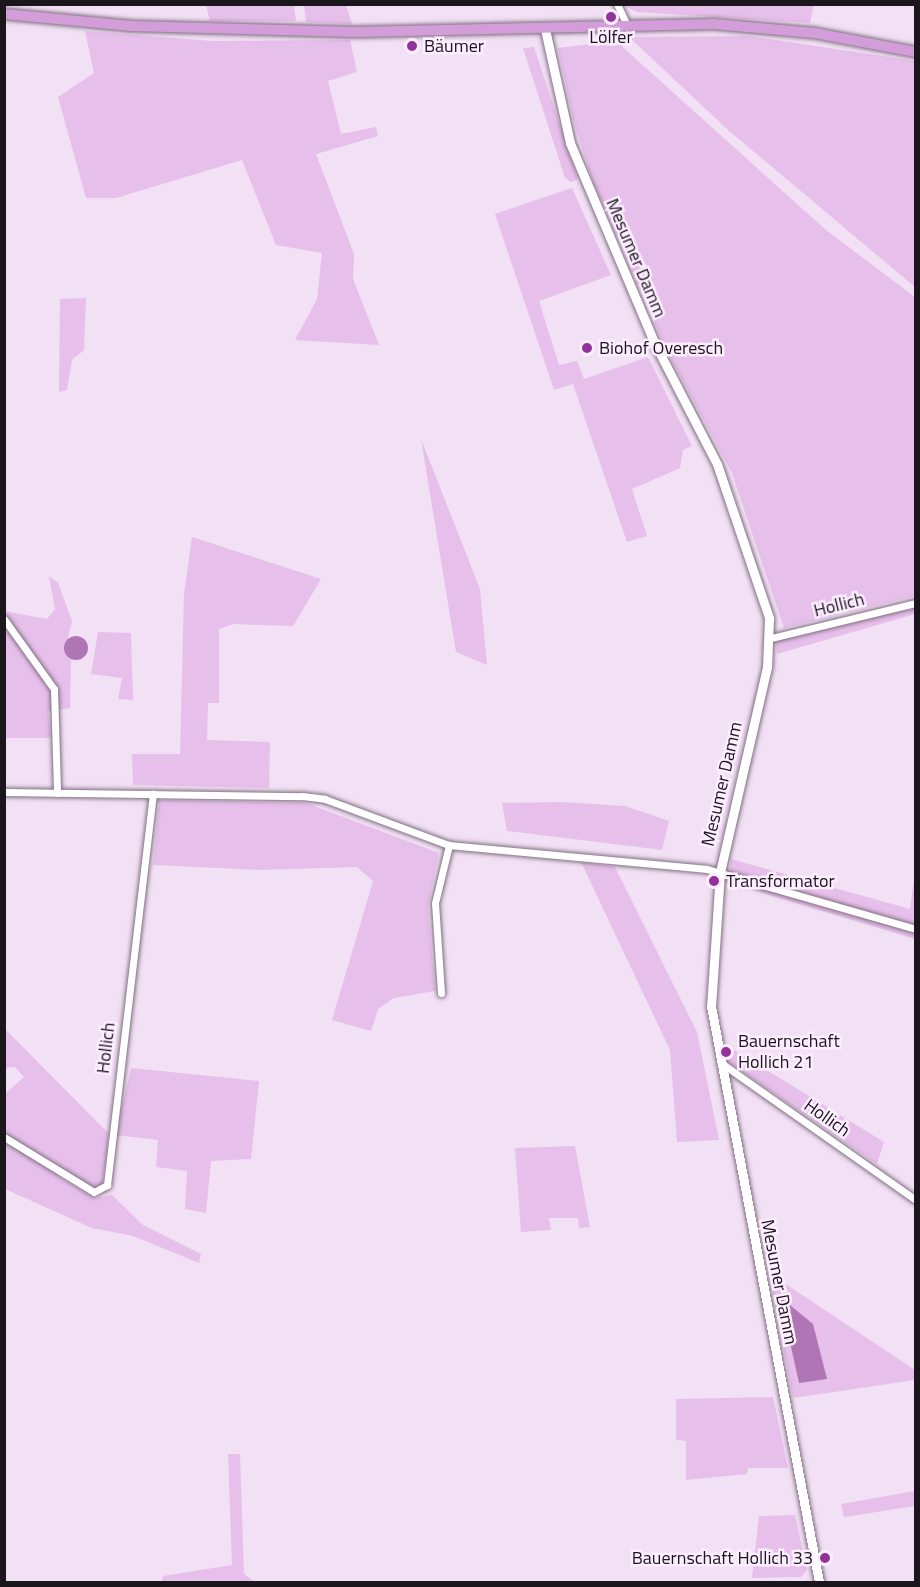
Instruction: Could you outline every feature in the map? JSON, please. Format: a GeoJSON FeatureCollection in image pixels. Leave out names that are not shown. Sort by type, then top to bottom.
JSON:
{"type":"FeatureCollection","features":[{"type":"Feature","properties":{"kind":"main road"},"geometry":{"type":"LineString","coordinates":[[4,14],[216,30],[545,29],[627,25],[750,26],[915,52]]}},
{"type":"Feature","properties":{"kind":"main road","name":"Mesumer Damm"},"geometry":{"type":"LineString","coordinates":[[545,29],[570,142],[654,342],[728,490],[766,601],[771,638],[720,872],[711,1006],[819,1582]]}},
{"type":"Feature","properties":{"kind":"street"},"geometry":{"type":"LineString","coordinates":[[617,4],[627,25]]}},
{"type":"Feature","properties":{"kind":"street","name":"Hollich"},"geometry":{"type":"LineString","coordinates":[[771,638],[915,603]]}},
{"type":"Feature","properties":{"kind":"street"},"geometry":{"type":"LineString","coordinates":[[4,619],[54,688],[57,793]]}},
{"type":"Feature","properties":{"kind":"street"},"geometry":{"type":"LineString","coordinates":[[4,792],[325,799],[449,845],[720,872],[915,929]]}},
{"type":"Feature","properties":{"kind":"street","name":"Hollich"},"geometry":{"type":"LineString","coordinates":[[4,1137],[94,1192],[106,1185],[153,794]]}},
{"type":"Feature","properties":{"kind":"street"},"geometry":{"type":"LineString","coordinates":[[441,993],[435,903],[449,845]]}},
{"type":"Feature","properties":{"kind":"street","name":"Hollich"},"geometry":{"type":"LineString","coordinates":[[720,1062],[915,1200]]}},
{"type":"Feature","properties":{"kind":"shaded area"},"geometry":{"type":"Polygon","coordinates":[[[206,5],[294,5],[296,21],[210,21],[206,5]]]}},
{"type":"Feature","properties":{"kind":"shaded area"},"geometry":{"type":"Polygon","coordinates":[[[304,5],[346,5],[352,24],[306,22],[304,5]]]}},
{"type":"Feature","properties":{"kind":"shaded area"},"geometry":{"type":"Polygon","coordinates":[[[623,5],[814,5],[810,23],[637,12],[623,5]]]}},
{"type":"Feature","properties":{"kind":"shaded area"},"geometry":{"type":"Polygon","coordinates":[[[85,31],[212,41],[350,40],[357,72],[328,81],[341,134],[376,127],[378,136],[316,154],[354,254],[353,279],[379,345],[295,340],[317,299],[322,253],[276,245],[242,160],[116,198],[86,198],[58,97],[94,73],[85,31]]]}},
{"type":"Feature","properties":{"kind":"shaded area"},"geometry":{"type":"Polygon","coordinates":[[[748,36],[915,61],[915,287],[728,130],[629,37],[748,36]]]}},
{"type":"Feature","properties":{"kind":"shaded area"},"geometry":{"type":"Polygon","coordinates":[[[616,41],[826,230],[915,297],[915,596],[784,628],[732,473],[666,349],[594,184],[574,123],[558,48],[616,41]]]}},
{"type":"Feature","properties":{"kind":"shaded area"},"geometry":{"type":"Polygon","coordinates":[[[534,47],[578,179],[571,182],[565,178],[523,48],[534,47]]]}},
{"type":"Feature","properties":{"kind":"shaded area"},"geometry":{"type":"Polygon","coordinates":[[[572,188],[611,275],[539,301],[559,365],[577,361],[584,379],[648,357],[692,446],[683,450],[680,468],[632,489],[647,536],[627,542],[573,384],[554,390],[495,214],[572,188]]]}},
{"type":"Feature","properties":{"kind":"shaded area"},"geometry":{"type":"Polygon","coordinates":[[[86,298],[84,350],[72,360],[67,390],[59,392],[60,299],[86,298]]]}},
{"type":"Feature","properties":{"kind":"shaded area"},"geometry":{"type":"Polygon","coordinates":[[[421,439],[480,589],[487,665],[456,652],[421,439]]]}},
{"type":"Feature","properties":{"kind":"shaded area"},"geometry":{"type":"Polygon","coordinates":[[[192,537],[321,579],[293,626],[233,624],[219,629],[219,703],[208,703],[207,740],[270,742],[269,788],[133,785],[132,754],[180,754],[184,594],[192,537]]]}},
{"type":"Feature","properties":{"kind":"shaded area"},"geometry":{"type":"Polygon","coordinates":[[[49,576],[58,583],[72,621],[65,652],[71,658],[70,708],[48,711],[51,738],[5,738],[4,611],[47,619],[55,609],[49,576]]]}},
{"type":"Feature","properties":{"kind":"shaded area"},"geometry":{"type":"Polygon","coordinates":[[[915,606],[915,614],[777,654],[776,638],[915,606]]]}},
{"type":"Feature","properties":{"kind":"shaded area"},"geometry":{"type":"Polygon","coordinates":[[[98,632],[131,633],[133,700],[118,699],[122,678],[91,674],[98,632]]]}},
{"type":"Feature","properties":{"kind":"shaded area"},"geometry":{"type":"Polygon","coordinates":[[[76,636],[84,640],[88,648],[84,656],[76,660],[68,656],[64,648],[68,640],[76,636]]]}},
{"type":"Feature","properties":{"kind":"shaded area"},"geometry":{"type":"Polygon","coordinates":[[[159,800],[306,803],[439,853],[428,906],[435,991],[394,998],[378,1009],[371,1031],[332,1020],[373,881],[357,867],[260,870],[153,865],[159,800]]]}},
{"type":"Feature","properties":{"kind":"shaded area"},"geometry":{"type":"Polygon","coordinates":[[[560,802],[625,806],[669,821],[662,850],[507,831],[502,803],[560,802]]]}},
{"type":"Feature","properties":{"kind":"shaded area"},"geometry":{"type":"Polygon","coordinates":[[[731,859],[910,909],[915,873],[915,939],[729,883],[731,859]]]}},
{"type":"Feature","properties":{"kind":"shaded area"},"geometry":{"type":"Polygon","coordinates":[[[581,862],[615,867],[697,1032],[719,1140],[677,1142],[670,1050],[581,862]]]}},
{"type":"Feature","properties":{"kind":"shaded area"},"geometry":{"type":"Polygon","coordinates":[[[4,1028],[109,1134],[102,1187],[94,1189],[52,1164],[58,1177],[95,1198],[112,1195],[143,1225],[201,1254],[199,1263],[133,1236],[92,1228],[5,1189],[5,1094],[24,1077],[15,1067],[5,1068],[4,1028]]]}},
{"type":"Feature","properties":{"kind":"shaded area"},"geometry":{"type":"Polygon","coordinates":[[[724,1044],[884,1142],[877,1164],[727,1061],[724,1044]]]}},
{"type":"Feature","properties":{"kind":"shaded area"},"geometry":{"type":"Polygon","coordinates":[[[131,1068],[259,1081],[251,1159],[211,1161],[206,1213],[185,1209],[187,1171],[156,1167],[158,1140],[115,1135],[131,1068]]]}},
{"type":"Feature","properties":{"kind":"shaded area"},"geometry":{"type":"Polygon","coordinates":[[[575,1146],[590,1227],[579,1228],[578,1218],[549,1218],[551,1230],[521,1232],[515,1148],[575,1146]]]}},
{"type":"Feature","properties":{"kind":"shaded area"},"geometry":{"type":"Polygon","coordinates":[[[769,1273],[915,1370],[915,1380],[793,1398],[769,1273]],[[781,1297],[799,1382],[827,1379],[781,1297]]]}},
{"type":"Feature","properties":{"kind":"shaded area"},"geometry":{"type":"Polygon","coordinates":[[[780,1297],[813,1324],[827,1379],[799,1383],[780,1297]]]}},
{"type":"Feature","properties":{"kind":"shaded area"},"geometry":{"type":"Polygon","coordinates":[[[773,1397],[788,1468],[748,1468],[747,1474],[686,1480],[686,1441],[676,1440],[676,1399],[773,1397]]]}},
{"type":"Feature","properties":{"kind":"shaded area"},"geometry":{"type":"Polygon","coordinates":[[[228,1454],[240,1454],[244,1574],[255,1582],[162,1582],[163,1576],[232,1565],[228,1454]]]}},
{"type":"Feature","properties":{"kind":"shaded area"},"geometry":{"type":"Polygon","coordinates":[[[915,1491],[915,1506],[844,1517],[841,1504],[915,1491]]]}},
{"type":"Feature","properties":{"kind":"shaded area"},"geometry":{"type":"Polygon","coordinates":[[[795,1515],[807,1570],[801,1577],[752,1578],[759,1516],[795,1515]]]}},
{"type":"Feature","properties":{"kind":"place","name":"Lölfer"},"geometry":{"type":"Point","coordinates":[611,17]}},
{"type":"Feature","properties":{"kind":"place","name":"Bäumer"},"geometry":{"type":"Point","coordinates":[412,46]}},
{"type":"Feature","properties":{"kind":"place","name":"Biohof Overesch"},"geometry":{"type":"Point","coordinates":[587,348]}},
{"type":"Feature","properties":{"kind":"place","name":"Transformator"},"geometry":{"type":"Point","coordinates":[714,881]}},
{"type":"Feature","properties":{"kind":"place","name":"Bauernschaft Hollich 21"},"geometry":{"type":"Point","coordinates":[726,1052]}},
{"type":"Feature","properties":{"kind":"place","name":"Bauernschaft Hollich 33"},"geometry":{"type":"Point","coordinates":[825,1558]}}]}
